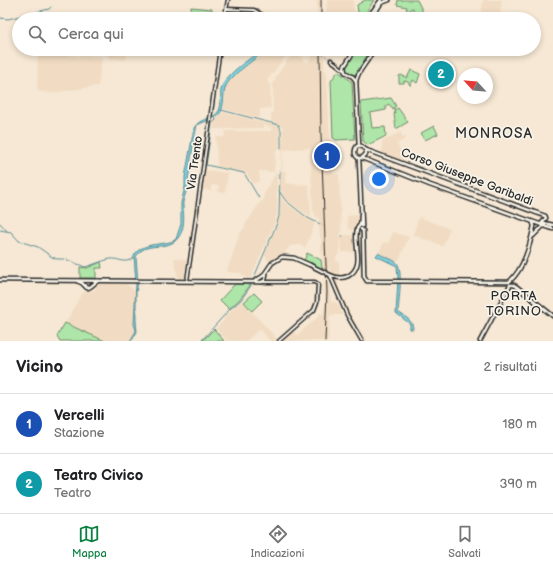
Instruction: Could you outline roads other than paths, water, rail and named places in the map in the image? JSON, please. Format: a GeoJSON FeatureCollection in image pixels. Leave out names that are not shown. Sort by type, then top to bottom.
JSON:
{"type":"FeatureCollection","features":[{"type":"Feature","properties":{"kind":"main road"},"geometry":{"type":"LineString","coordinates":[[372,12],[381,0]]}},
{"type":"Feature","properties":{"kind":"main road"},"geometry":{"type":"LineString","coordinates":[[375,12],[381,3],[390,0]]}},
{"type":"Feature","properties":{"kind":"main road"},"geometry":{"type":"LineString","coordinates":[[351,56],[345,65],[344,70],[352,76],[356,82]]}},
{"type":"Feature","properties":{"kind":"main road"},"geometry":{"type":"LineString","coordinates":[[361,158],[357,157],[355,153],[356,148],[359,146],[356,82],[358,74],[370,56]]}},
{"type":"Feature","properties":{"kind":"main road"},"geometry":{"type":"LineString","coordinates":[[352,76],[358,74]]}},
{"type":"Feature","properties":{"kind":"main road"},"geometry":{"type":"LineString","coordinates":[[0,280],[253,281],[263,279],[275,260],[282,257],[290,257],[340,278],[349,275],[356,268],[358,258],[357,234],[360,227],[361,216],[361,158],[366,154],[364,147],[359,146]]}},
{"type":"Feature","properties":{"kind":"main road","name":"Corso Giuseppe Garibaldi"},"geometry":{"type":"LineString","coordinates":[[361,158],[533,222],[543,224],[544,217],[365,150]]}},
{"type":"Feature","properties":{"kind":"main road"},"geometry":{"type":"LineString","coordinates":[[480,341],[526,255],[532,238],[534,226],[533,222]]}},
{"type":"Feature","properties":{"kind":"main road"},"geometry":{"type":"LineString","coordinates":[[532,238],[543,224]]}},
{"type":"Feature","properties":{"kind":"main road"},"geometry":{"type":"LineString","coordinates":[[543,224],[553,225]]}},
{"type":"Feature","properties":{"kind":"main road"},"geometry":{"type":"LineString","coordinates":[[543,224],[553,229]]}},
{"type":"Feature","properties":{"kind":"main road"},"geometry":{"type":"LineString","coordinates":[[360,227],[363,231],[364,276],[366,281],[512,283],[553,316]]}},
{"type":"Feature","properties":{"kind":"main road"},"geometry":{"type":"LineString","coordinates":[[75,280],[87,288],[90,288],[94,282],[101,281]]}},
{"type":"Feature","properties":{"kind":"main road"},"geometry":{"type":"LineString","coordinates":[[84,285],[86,281]]}},
{"type":"Feature","properties":{"kind":"main road"},"geometry":{"type":"LineString","coordinates":[[90,281],[92,285]]}},
{"type":"Feature","properties":{"kind":"street"},"geometry":{"type":"LineString","coordinates":[[225,12],[228,0]]}},
{"type":"Feature","properties":{"kind":"street"},"geometry":{"type":"LineString","coordinates":[[226,9],[254,10],[257,12]]}},
{"type":"Feature","properties":{"kind":"street","name":"Via Trento"},"geometry":{"type":"LineString","coordinates":[[187,280],[219,56]]}},
{"type":"Feature","properties":{"kind":"street"},"geometry":{"type":"LineString","coordinates":[[331,60],[341,66],[344,70]]}},
{"type":"Feature","properties":{"kind":"street"},"geometry":{"type":"LineString","coordinates":[[341,66],[345,65]]}},
{"type":"Feature","properties":{"kind":"street"},"geometry":{"type":"LineString","coordinates":[[330,275],[346,315],[362,341]]}},
{"type":"Feature","properties":{"kind":"street"},"geometry":{"type":"LineString","coordinates":[[263,279],[271,282],[317,282],[317,302],[314,310],[279,341]]}},
{"type":"Feature","properties":{"kind":"water"},"geometry":{"type":"Polygon","coordinates":[[[253,56],[258,56],[238,72],[227,84],[220,113],[217,116],[197,125],[187,188],[183,202],[184,223],[178,238],[174,242],[162,246],[145,249],[136,257],[138,283],[136,292],[137,332],[130,341],[136,331],[134,324],[136,283],[134,256],[143,248],[166,243],[176,239],[181,224],[181,203],[185,187],[185,177],[194,128],[197,124],[203,120],[216,115],[219,110],[223,84],[236,69],[253,56]]]}},
{"type":"Feature","properties":{"kind":"water"},"geometry":{"type":"Polygon","coordinates":[[[378,253],[396,262],[399,266],[400,286],[398,312],[412,323],[413,329],[410,329],[410,324],[396,313],[398,279],[397,266],[376,256],[378,253]]]}},
{"type":"Feature","properties":{"kind":"waterway"},"geometry":{"type":"LineString","coordinates":[[37,12],[49,9],[51,7]]}},
{"type":"Feature","properties":{"kind":"waterway"},"geometry":{"type":"LineString","coordinates":[[0,18],[12,18]]}},
{"type":"Feature","properties":{"kind":"waterway"},"geometry":{"type":"LineString","coordinates":[[221,110],[279,125],[281,130],[281,148]]}},
{"type":"Feature","properties":{"kind":"waterway"},"geometry":{"type":"LineString","coordinates":[[215,116],[216,120],[212,123],[206,165],[244,173],[259,198]]}},
{"type":"Feature","properties":{"kind":"waterway"},"geometry":{"type":"LineString","coordinates":[[253,280],[279,216],[280,171]]}},
{"type":"Feature","properties":{"kind":"waterway"},"geometry":{"type":"LineString","coordinates":[[279,191],[286,201],[308,218],[322,225]]}},
{"type":"Feature","properties":{"kind":"waterway"},"geometry":{"type":"LineString","coordinates":[[0,223],[7,231]]}},
{"type":"Feature","properties":{"kind":"waterway"},"geometry":{"type":"LineString","coordinates":[[0,230],[11,232],[19,241],[38,247],[52,257],[57,259],[65,259],[85,267],[110,259],[127,261],[134,258]]}},
{"type":"Feature","properties":{"kind":"waterway"},"geometry":{"type":"LineString","coordinates":[[201,341],[229,310],[241,300],[252,284]]}},
{"type":"Feature","properties":{"kind":"tunnel"},"geometry":{"type":"LineString","coordinates":[[325,56],[331,60]]}},
{"type":"Feature","properties":{"kind":"railway"},"geometry":{"type":"LineString","coordinates":[[321,0],[321,12]]}},
{"type":"Feature","properties":{"kind":"railway"},"geometry":{"type":"LineString","coordinates":[[320,56],[321,135],[327,292],[325,341]]}},
{"type":"Feature","properties":{"kind":"place","name":"Teatro Civico"},"geometry":{"type":"Point","coordinates":[441,74]}},
{"type":"Feature","properties":{"kind":"place","name":"Vercelli"},"geometry":{"type":"Point","coordinates":[327,156]}},
{"type":"Feature","properties":{"kind":"district","name":"MONROSA"},"geometry":{"type":"Point","coordinates":[494,133]}},
{"type":"Feature","properties":{"kind":"district","name":"PORTA TORINO"},"geometry":{"type":"Point","coordinates":[514,304]}}]}
